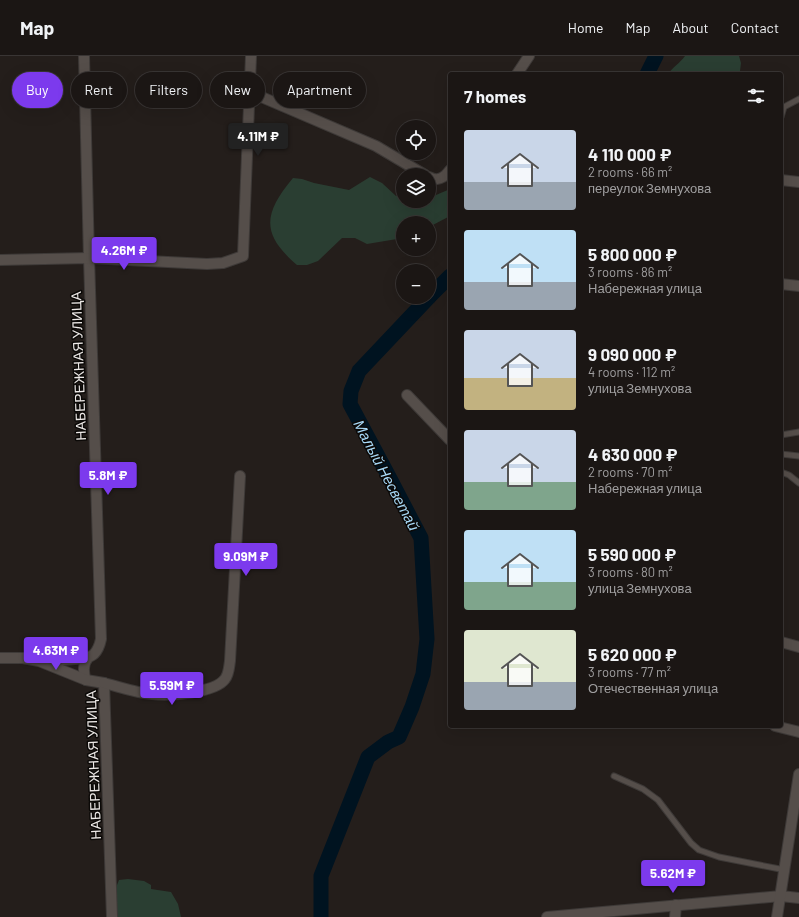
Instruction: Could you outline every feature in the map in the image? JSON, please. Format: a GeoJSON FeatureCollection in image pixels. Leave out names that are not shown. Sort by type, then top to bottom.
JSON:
{"type":"FeatureCollection","features":[{"type":"Feature","properties":{"kind":"street","name":"НАБЕРЕЖНАЯ УЛИЦА"},"geometry":{"type":"LineString","coordinates":[[84,56],[101,639],[94,654],[87,658],[84,667],[84,674],[86,680],[104,683],[112,917]]}},
{"type":"Feature","properties":{"kind":"street"},"geometry":{"type":"LineString","coordinates":[[251,56],[251,72]]}},
{"type":"Feature","properties":{"kind":"street"},"geometry":{"type":"LineString","coordinates":[[518,72],[529,56]]}},
{"type":"Feature","properties":{"kind":"street"},"geometry":{"type":"LineString","coordinates":[[265,98],[376,146],[413,168]]}},
{"type":"Feature","properties":{"kind":"street"},"geometry":{"type":"LineString","coordinates":[[0,260],[89,258],[207,264],[223,263],[243,256],[249,108]]}},
{"type":"Feature","properties":{"kind":"street"},"geometry":{"type":"LineString","coordinates":[[436,178],[443,178],[448,172]]}},
{"type":"Feature","properties":{"kind":"street"},"geometry":{"type":"LineString","coordinates":[[783,180],[799,182]]}},
{"type":"Feature","properties":{"kind":"street"},"geometry":{"type":"LineString","coordinates":[[783,284],[799,286]]}},
{"type":"Feature","properties":{"kind":"street"},"geometry":{"type":"LineString","coordinates":[[407,395],[448,438]]}},
{"type":"Feature","properties":{"kind":"street"},"geometry":{"type":"LineString","coordinates":[[104,683],[152,694],[170,695],[197,692],[208,689],[225,680],[230,661],[240,476]]}},
{"type":"Feature","properties":{"kind":"street"},"geometry":{"type":"LineString","coordinates":[[783,643],[799,647]]}},
{"type":"Feature","properties":{"kind":"street"},"geometry":{"type":"LineString","coordinates":[[0,658],[63,660],[87,658]]}},
{"type":"Feature","properties":{"kind":"street"},"geometry":{"type":"LineString","coordinates":[[23,658],[39,661],[86,680]]}},
{"type":"Feature","properties":{"kind":"street"},"geometry":{"type":"LineString","coordinates":[[783,728],[799,732]]}},
{"type":"Feature","properties":{"kind":"street"},"geometry":{"type":"LineString","coordinates":[[777,917],[799,774]]}},
{"type":"Feature","properties":{"kind":"street"},"geometry":{"type":"LineString","coordinates":[[547,917],[615,914],[676,905],[781,896],[799,898]]}},
{"type":"Feature","properties":{"kind":"street"},"geometry":{"type":"LineString","coordinates":[[675,917],[676,905]]}},
{"type":"Feature","properties":{"kind":"lane"},"geometry":{"type":"LineString","coordinates":[[783,110],[784,107],[799,99]]}},
{"type":"Feature","properties":{"kind":"lane"},"geometry":{"type":"LineString","coordinates":[[783,436],[799,432]]}},
{"type":"Feature","properties":{"kind":"lane"},"geometry":{"type":"LineString","coordinates":[[783,454],[799,456]]}},
{"type":"Feature","properties":{"kind":"lane"},"geometry":{"type":"LineString","coordinates":[[783,473],[789,475],[799,483]]}},
{"type":"Feature","properties":{"kind":"lane"},"geometry":{"type":"LineString","coordinates":[[614,776],[643,789],[658,800],[691,843],[699,850],[719,857],[785,870]]}},
{"type":"Feature","properties":{"kind":"green space"},"geometry":{"type":"Polygon","coordinates":[[[685,56],[739,56],[741,63],[739,72],[670,72],[685,56]]]}},
{"type":"Feature","properties":{"kind":"green space"},"geometry":{"type":"Polygon","coordinates":[[[370,177],[382,183],[396,196],[396,208],[436,208],[436,195],[448,190],[448,217],[436,223],[436,216],[396,216],[396,239],[367,244],[355,238],[342,238],[318,261],[307,265],[297,265],[285,254],[272,233],[270,223],[272,213],[276,202],[293,178],[349,190],[370,177]]]}},
{"type":"Feature","properties":{"kind":"green space"},"geometry":{"type":"Polygon","coordinates":[[[128,879],[144,881],[151,885],[151,889],[171,892],[178,904],[181,917],[110,917],[113,895],[119,880],[128,879]]]}},
{"type":"Feature","properties":{"kind":"waterway","name":"Малый Несветай"},"geometry":{"type":"LineString","coordinates":[[648,72],[656,56]]}},
{"type":"Feature","properties":{"kind":"waterway","name":"Малый Несветай"},"geometry":{"type":"LineString","coordinates":[[436,290],[448,278]]}},
{"type":"Feature","properties":{"kind":"waterway","name":"Малый Несветай"},"geometry":{"type":"LineString","coordinates":[[321,917],[321,876],[368,757],[388,742],[399,737],[412,707],[423,674],[427,639],[421,538],[350,404],[351,391],[359,371],[422,304]]}}]}
